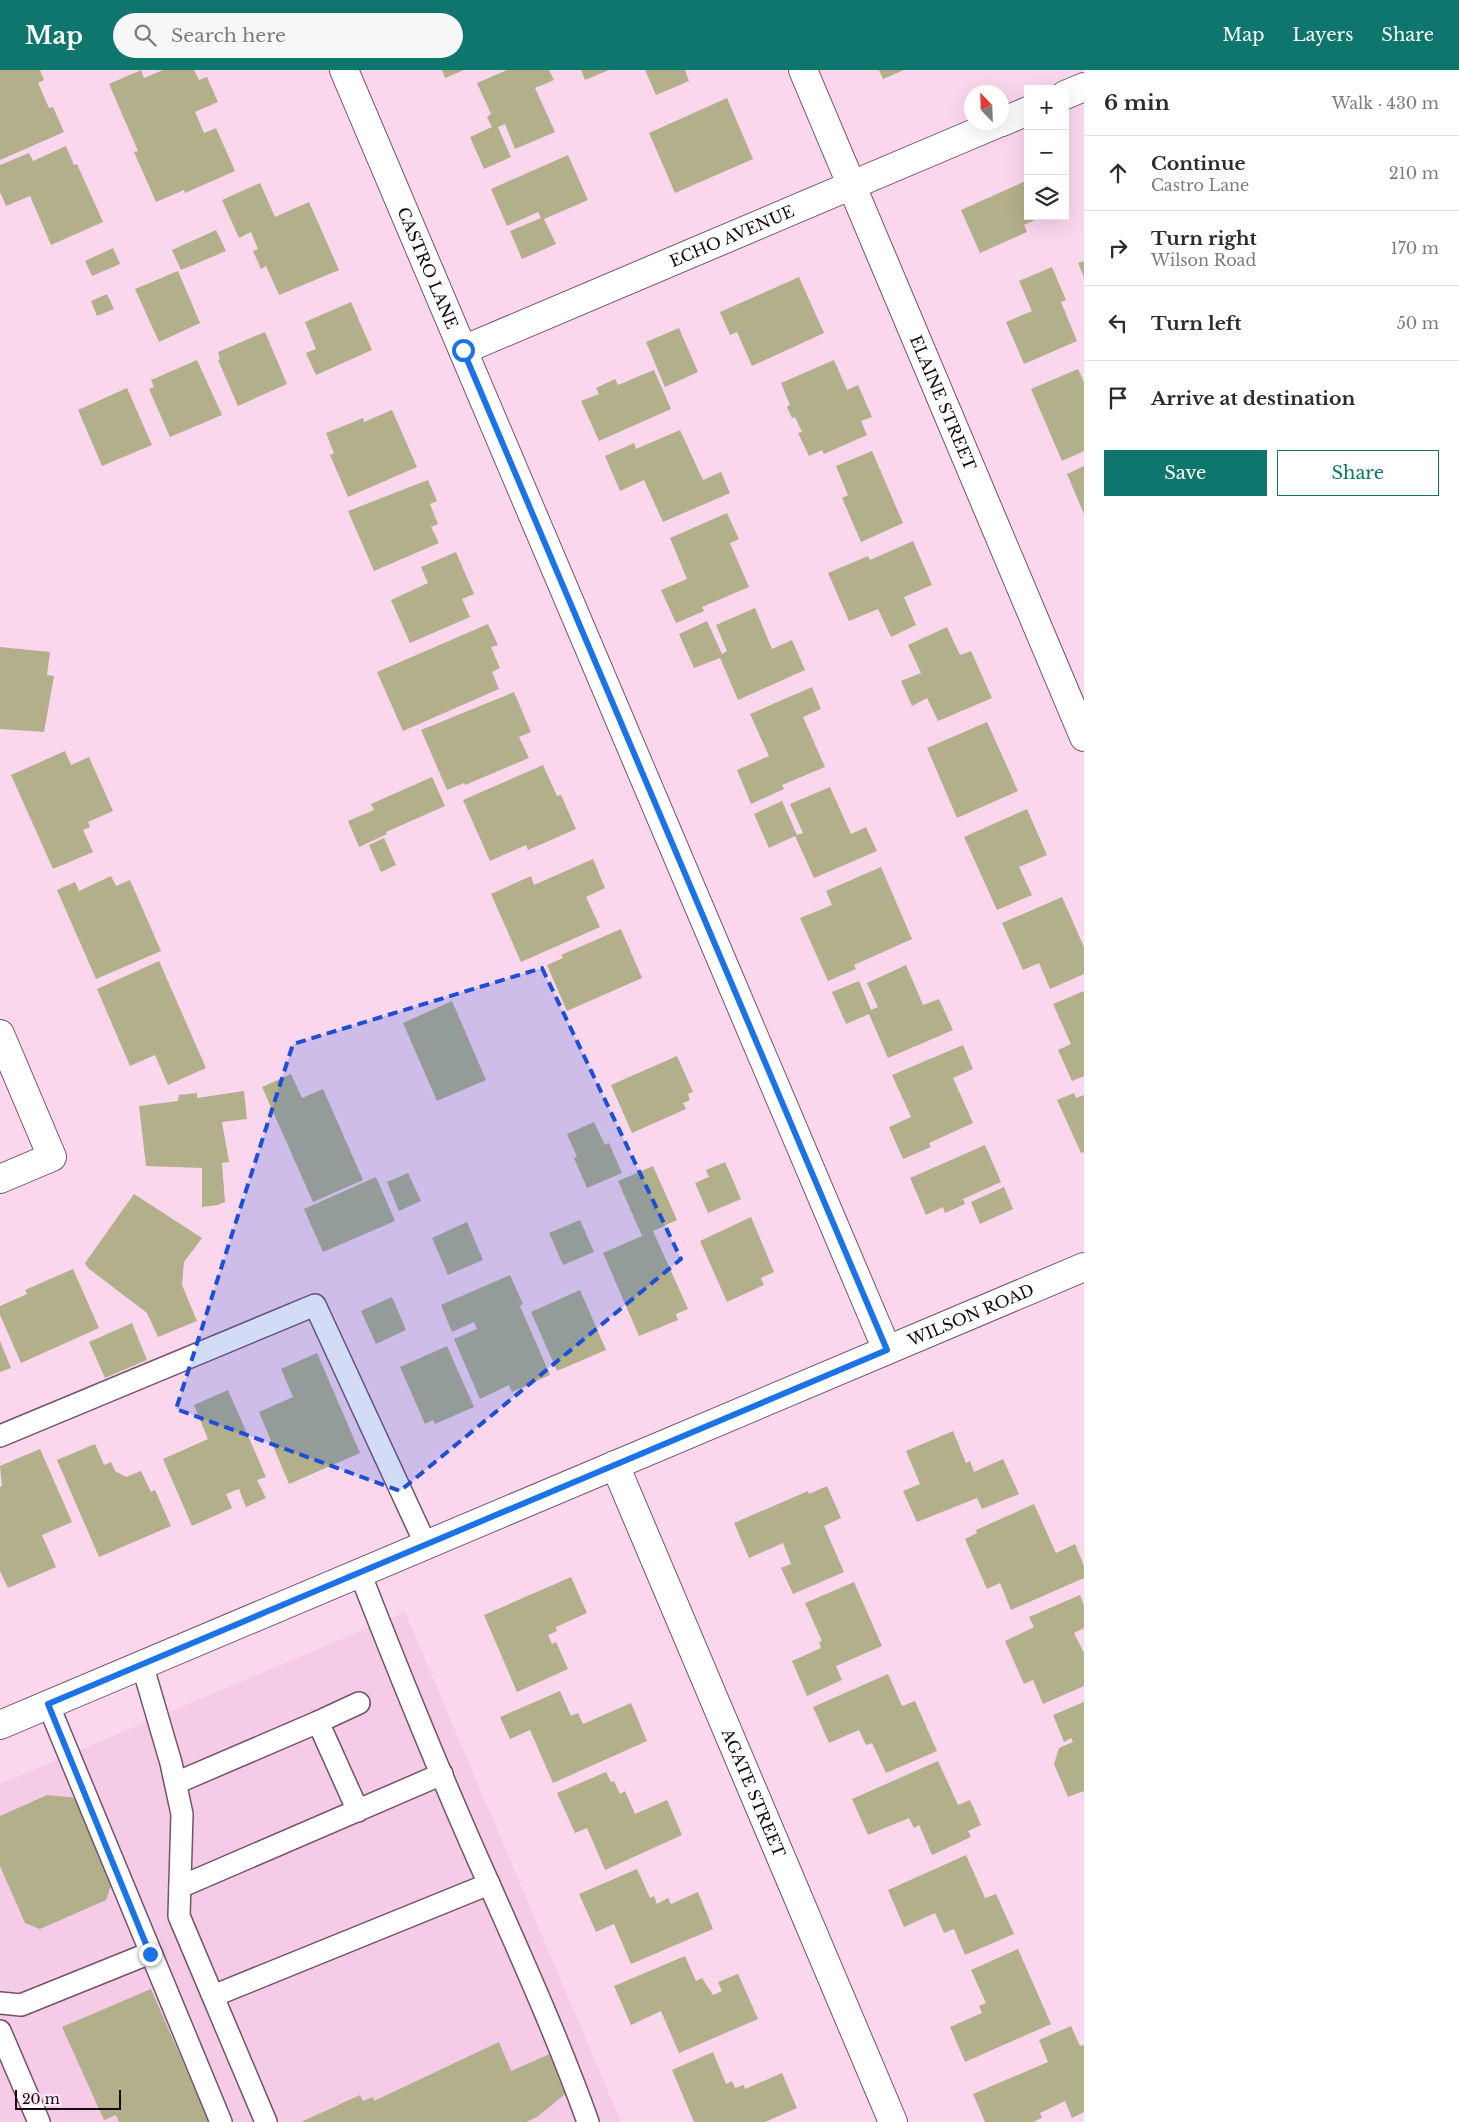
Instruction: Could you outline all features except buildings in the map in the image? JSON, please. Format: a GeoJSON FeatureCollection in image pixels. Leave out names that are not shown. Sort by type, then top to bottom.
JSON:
{"type":"FeatureCollection","features":[{"type":"Feature","properties":{"kind":"street","name":"CASTRO LANE"},"geometry":{"type":"LineString","coordinates":[[344,70],[887,1350]]}},
{"type":"Feature","properties":{"kind":"street","name":"ELAINE STREET"},"geometry":{"type":"LineString","coordinates":[[803,70],[1084,737]]}},
{"type":"Feature","properties":{"kind":"street"},"geometry":{"type":"LineString","coordinates":[[1069,93],[1084,87]]}},
{"type":"Feature","properties":{"kind":"street","name":"ECHO AVENUE"},"geometry":{"type":"LineString","coordinates":[[1009,119],[1024,113]]}},
{"type":"Feature","properties":{"kind":"street","name":"ECHO AVENUE"},"geometry":{"type":"LineString","coordinates":[[463,350],[982,130]]}},
{"type":"Feature","properties":{"kind":"street"},"geometry":{"type":"LineString","coordinates":[[0,1034],[52,1157],[0,1179]]}},
{"type":"Feature","properties":{"kind":"street","name":"WILSON ROAD"},"geometry":{"type":"LineString","coordinates":[[0,1725],[1084,1267]]}},
{"type":"Feature","properties":{"kind":"street","name":"AGATE STREET"},"geometry":{"type":"LineString","coordinates":[[615,1465],[893,2122]]}},
{"type":"Feature","properties":{"kind":"lane"},"geometry":{"type":"LineString","coordinates":[[0,1436],[315,1305],[426,1545]]}},
{"type":"Feature","properties":{"kind":"lane"},"geometry":{"type":"LineString","coordinates":[[360,1573],[442,1774],[513,1936],[588,2122]]}},
{"type":"Feature","properties":{"kind":"lane"},"geometry":{"type":"LineString","coordinates":[[142,1664],[176,1783],[182,1814],[179,1916],[266,2122]]}},
{"type":"Feature","properties":{"kind":"lane"},"geometry":{"type":"LineString","coordinates":[[176,1783],[359,1703]]}},
{"type":"Feature","properties":{"kind":"lane"},"geometry":{"type":"LineString","coordinates":[[48,1704],[221,2122]]}},
{"type":"Feature","properties":{"kind":"lane"},"geometry":{"type":"LineString","coordinates":[[318,1722],[358,1811]]}},
{"type":"Feature","properties":{"kind":"lane"},"geometry":{"type":"LineString","coordinates":[[180,1887],[442,1774]]}},
{"type":"Feature","properties":{"kind":"lane"},"geometry":{"type":"LineString","coordinates":[[213,1996],[489,1884]]}},
{"type":"Feature","properties":{"kind":"lane"},"geometry":{"type":"LineString","coordinates":[[0,2003],[21,2005],[150,1954]]}},
{"type":"Feature","properties":{"kind":"lane"},"geometry":{"type":"LineString","coordinates":[[0,2031],[38,2122]]}},
{"type":"Feature","properties":{"kind":"highlighted area"},"geometry":{"type":"Polygon","coordinates":[[[542,968],[681,1259],[400,1491],[176,1409],[293,1044],[542,968]]]}},
{"type":"Feature","properties":{"kind":"shaded area"},"geometry":{"type":"Polygon","coordinates":[[[405,1612],[621,2122],[0,2122],[0,1784],[405,1612]]]}},
{"type":"Feature","properties":{"kind":"route"},"geometry":{"type":"LineString","coordinates":[[150,1954],[48,1704],[887,1350],[463,350]]}}]}
